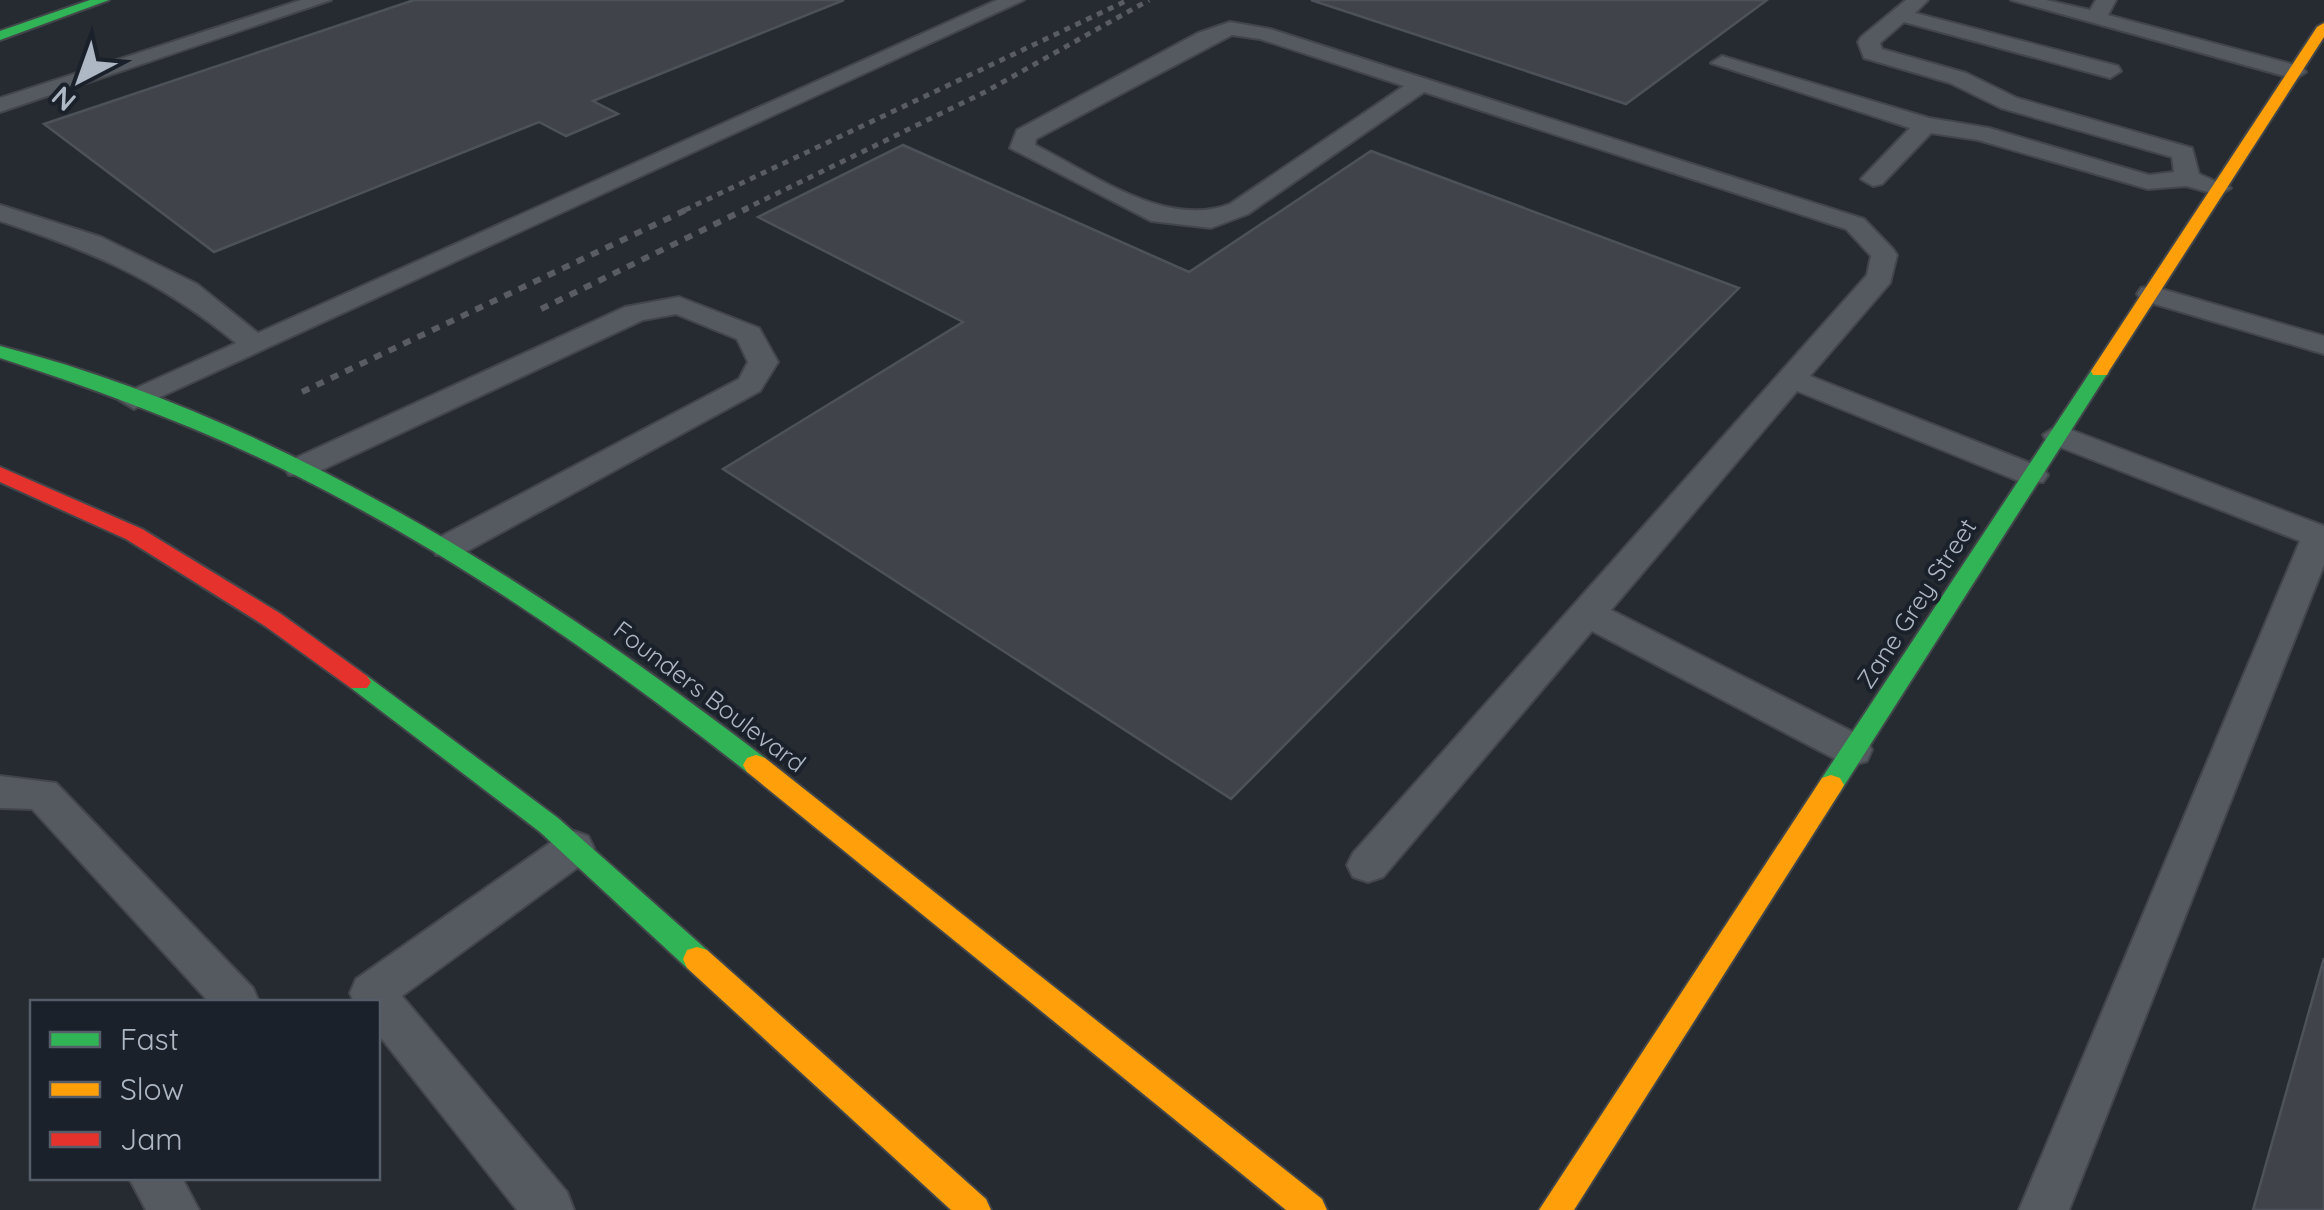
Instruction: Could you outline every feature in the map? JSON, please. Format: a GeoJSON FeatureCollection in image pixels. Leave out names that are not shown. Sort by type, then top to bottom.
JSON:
{"type":"FeatureCollection","features":[{"type":"Feature","properties":{"kind":"street"},"geometry":{"type":"LineString","coordinates":[[0,36],[103,0]]}},
{"type":"Feature","properties":{"kind":"street","name":"Zane Grey Street"},"geometry":{"type":"LineString","coordinates":[[1555,1210],[2324,27]]}},
{"type":"Feature","properties":{"kind":"street","name":"Founders Boulevard"},"geometry":{"type":"LineString","coordinates":[[0,352],[134,400],[300,468],[448,546],[528,596],[673,698],[1311,1210]]}},
{"type":"Feature","properties":{"kind":"street"},"geometry":{"type":"LineString","coordinates":[[0,474],[134,534],[272,620],[407,717],[574,848],[975,1210]]}},
{"type":"Feature","properties":{"kind":"lane"},"geometry":{"type":"LineString","coordinates":[[0,106],[321,0]]}},
{"type":"Feature","properties":{"kind":"lane"},"geometry":{"type":"LineString","coordinates":[[134,400],[1014,0]]}},
{"type":"Feature","properties":{"kind":"lane"},"geometry":{"type":"LineString","coordinates":[[2022,0],[2101,9],[2295,72]]}},
{"type":"Feature","properties":{"kind":"lane"},"geometry":{"type":"LineString","coordinates":[[2110,71],[1909,8],[1870,42],[1872,53],[1958,78],[2009,103],[2184,153],[2187,178]]}},
{"type":"Feature","properties":{"kind":"lane"},"geometry":{"type":"LineString","coordinates":[[1368,865],[1880,277],[1884,255],[1855,224],[1264,33],[1230,28],[1024,135],[1022,148],[1160,216],[1210,220],[1240,208],[1421,84]]}},
{"type":"Feature","properties":{"kind":"lane"},"geometry":{"type":"LineString","coordinates":[[1722,64],[1926,125],[1981,133],[2148,182],[2187,178],[2219,188]]}},
{"type":"Feature","properties":{"kind":"lane"},"geometry":{"type":"LineString","coordinates":[[1981,133],[2009,103]]}},
{"type":"Feature","properties":{"kind":"lane"},"geometry":{"type":"LineString","coordinates":[[1872,179],[1926,125]]}},
{"type":"Feature","properties":{"kind":"lane"},"geometry":{"type":"LineString","coordinates":[[0,213],[92,243],[188,290],[255,344]]}},
{"type":"Feature","properties":{"kind":"lane"},"geometry":{"type":"LineString","coordinates":[[2151,294],[2324,345]]}},
{"type":"Feature","properties":{"kind":"lane"},"geometry":{"type":"LineString","coordinates":[[300,468],[635,313],[679,305],[749,334],[763,362],[750,385],[448,546]]}},
{"type":"Feature","properties":{"kind":"lane"},"geometry":{"type":"LineString","coordinates":[[1790,378],[2032,475]]}},
{"type":"Feature","properties":{"kind":"lane"},"geometry":{"type":"LineString","coordinates":[[2044,1210],[2321,537],[2058,435]]}},
{"type":"Feature","properties":{"kind":"lane"},"geometry":{"type":"LineString","coordinates":[[1585,612],[1852,750]]}},
{"type":"Feature","properties":{"kind":"lane"},"geometry":{"type":"LineString","coordinates":[[0,792],[42,794],[235,1000]]}},
{"type":"Feature","properties":{"kind":"lane"},"geometry":{"type":"LineString","coordinates":[[365,998],[574,848]]}},
{"type":"Feature","properties":{"kind":"lane"},"geometry":{"type":"LineString","coordinates":[[380,1015],[549,1210]]}},
{"type":"Feature","properties":{"kind":"lane"},"geometry":{"type":"LineString","coordinates":[[155,1180],[174,1210]]}},
{"type":"Feature","properties":{"kind":"building"},"geometry":{"type":"Polygon","coordinates":[[[414,0],[844,0],[593,101],[618,114],[566,136],[539,122],[214,252],[44,124],[414,0]]]}},
{"type":"Feature","properties":{"kind":"building"},"geometry":{"type":"Polygon","coordinates":[[[1311,0],[1767,0],[1626,104],[1311,0]]]}},
{"type":"Feature","properties":{"kind":"building"},"geometry":{"type":"Polygon","coordinates":[[[903,145],[1189,272],[1371,151],[1739,288],[1231,799],[723,469],[963,322],[758,217],[903,145]]]}},
{"type":"Feature","properties":{"kind":"building"},"geometry":{"type":"Polygon","coordinates":[[[2324,958],[2324,1210],[2253,1210],[2324,958]]]}},
{"type":"Feature","properties":{"kind":"railway"},"geometry":{"type":"LineString","coordinates":[[685,210],[1128,0]]}},
{"type":"Feature","properties":{"kind":"railway"},"geometry":{"type":"LineString","coordinates":[[743,210],[985,92],[1149,0]]}},
{"type":"Feature","properties":{"kind":"railway"},"geometry":{"type":"LineString","coordinates":[[302,392],[690,208]]}},
{"type":"Feature","properties":{"kind":"railway"},"geometry":{"type":"LineString","coordinates":[[541,309],[748,208]]}},
{"type":"Feature","properties":{"kind":"traffic: fast"},"geometry":{"type":"LineString","coordinates":[[0,36],[103,0]]}},
{"type":"Feature","properties":{"kind":"traffic: fast"},"geometry":{"type":"LineString","coordinates":[[0,352],[104,386],[204,426],[303,471],[398,521],[582,635],[756,765]]}},
{"type":"Feature","properties":{"kind":"traffic: fast"},"geometry":{"type":"LineString","coordinates":[[1831,785],[2100,371]]}},
{"type":"Feature","properties":{"kind":"traffic: fast"},"geometry":{"type":"LineString","coordinates":[[359,682],[549,825],[697,959]]}},
{"type":"Feature","properties":{"kind":"traffic: slow"},"geometry":{"type":"LineString","coordinates":[[2100,371],[2324,27]]}},
{"type":"Feature","properties":{"kind":"traffic: slow"},"geometry":{"type":"LineString","coordinates":[[756,765],[1311,1210]]}},
{"type":"Feature","properties":{"kind":"traffic: slow"},"geometry":{"type":"LineString","coordinates":[[1555,1210],[1831,785]]}},
{"type":"Feature","properties":{"kind":"traffic: slow"},"geometry":{"type":"LineString","coordinates":[[697,959],[975,1210]]}},
{"type":"Feature","properties":{"kind":"traffic: jam"},"geometry":{"type":"LineString","coordinates":[[0,474],[134,534],[273,620],[359,682]]}}]}
